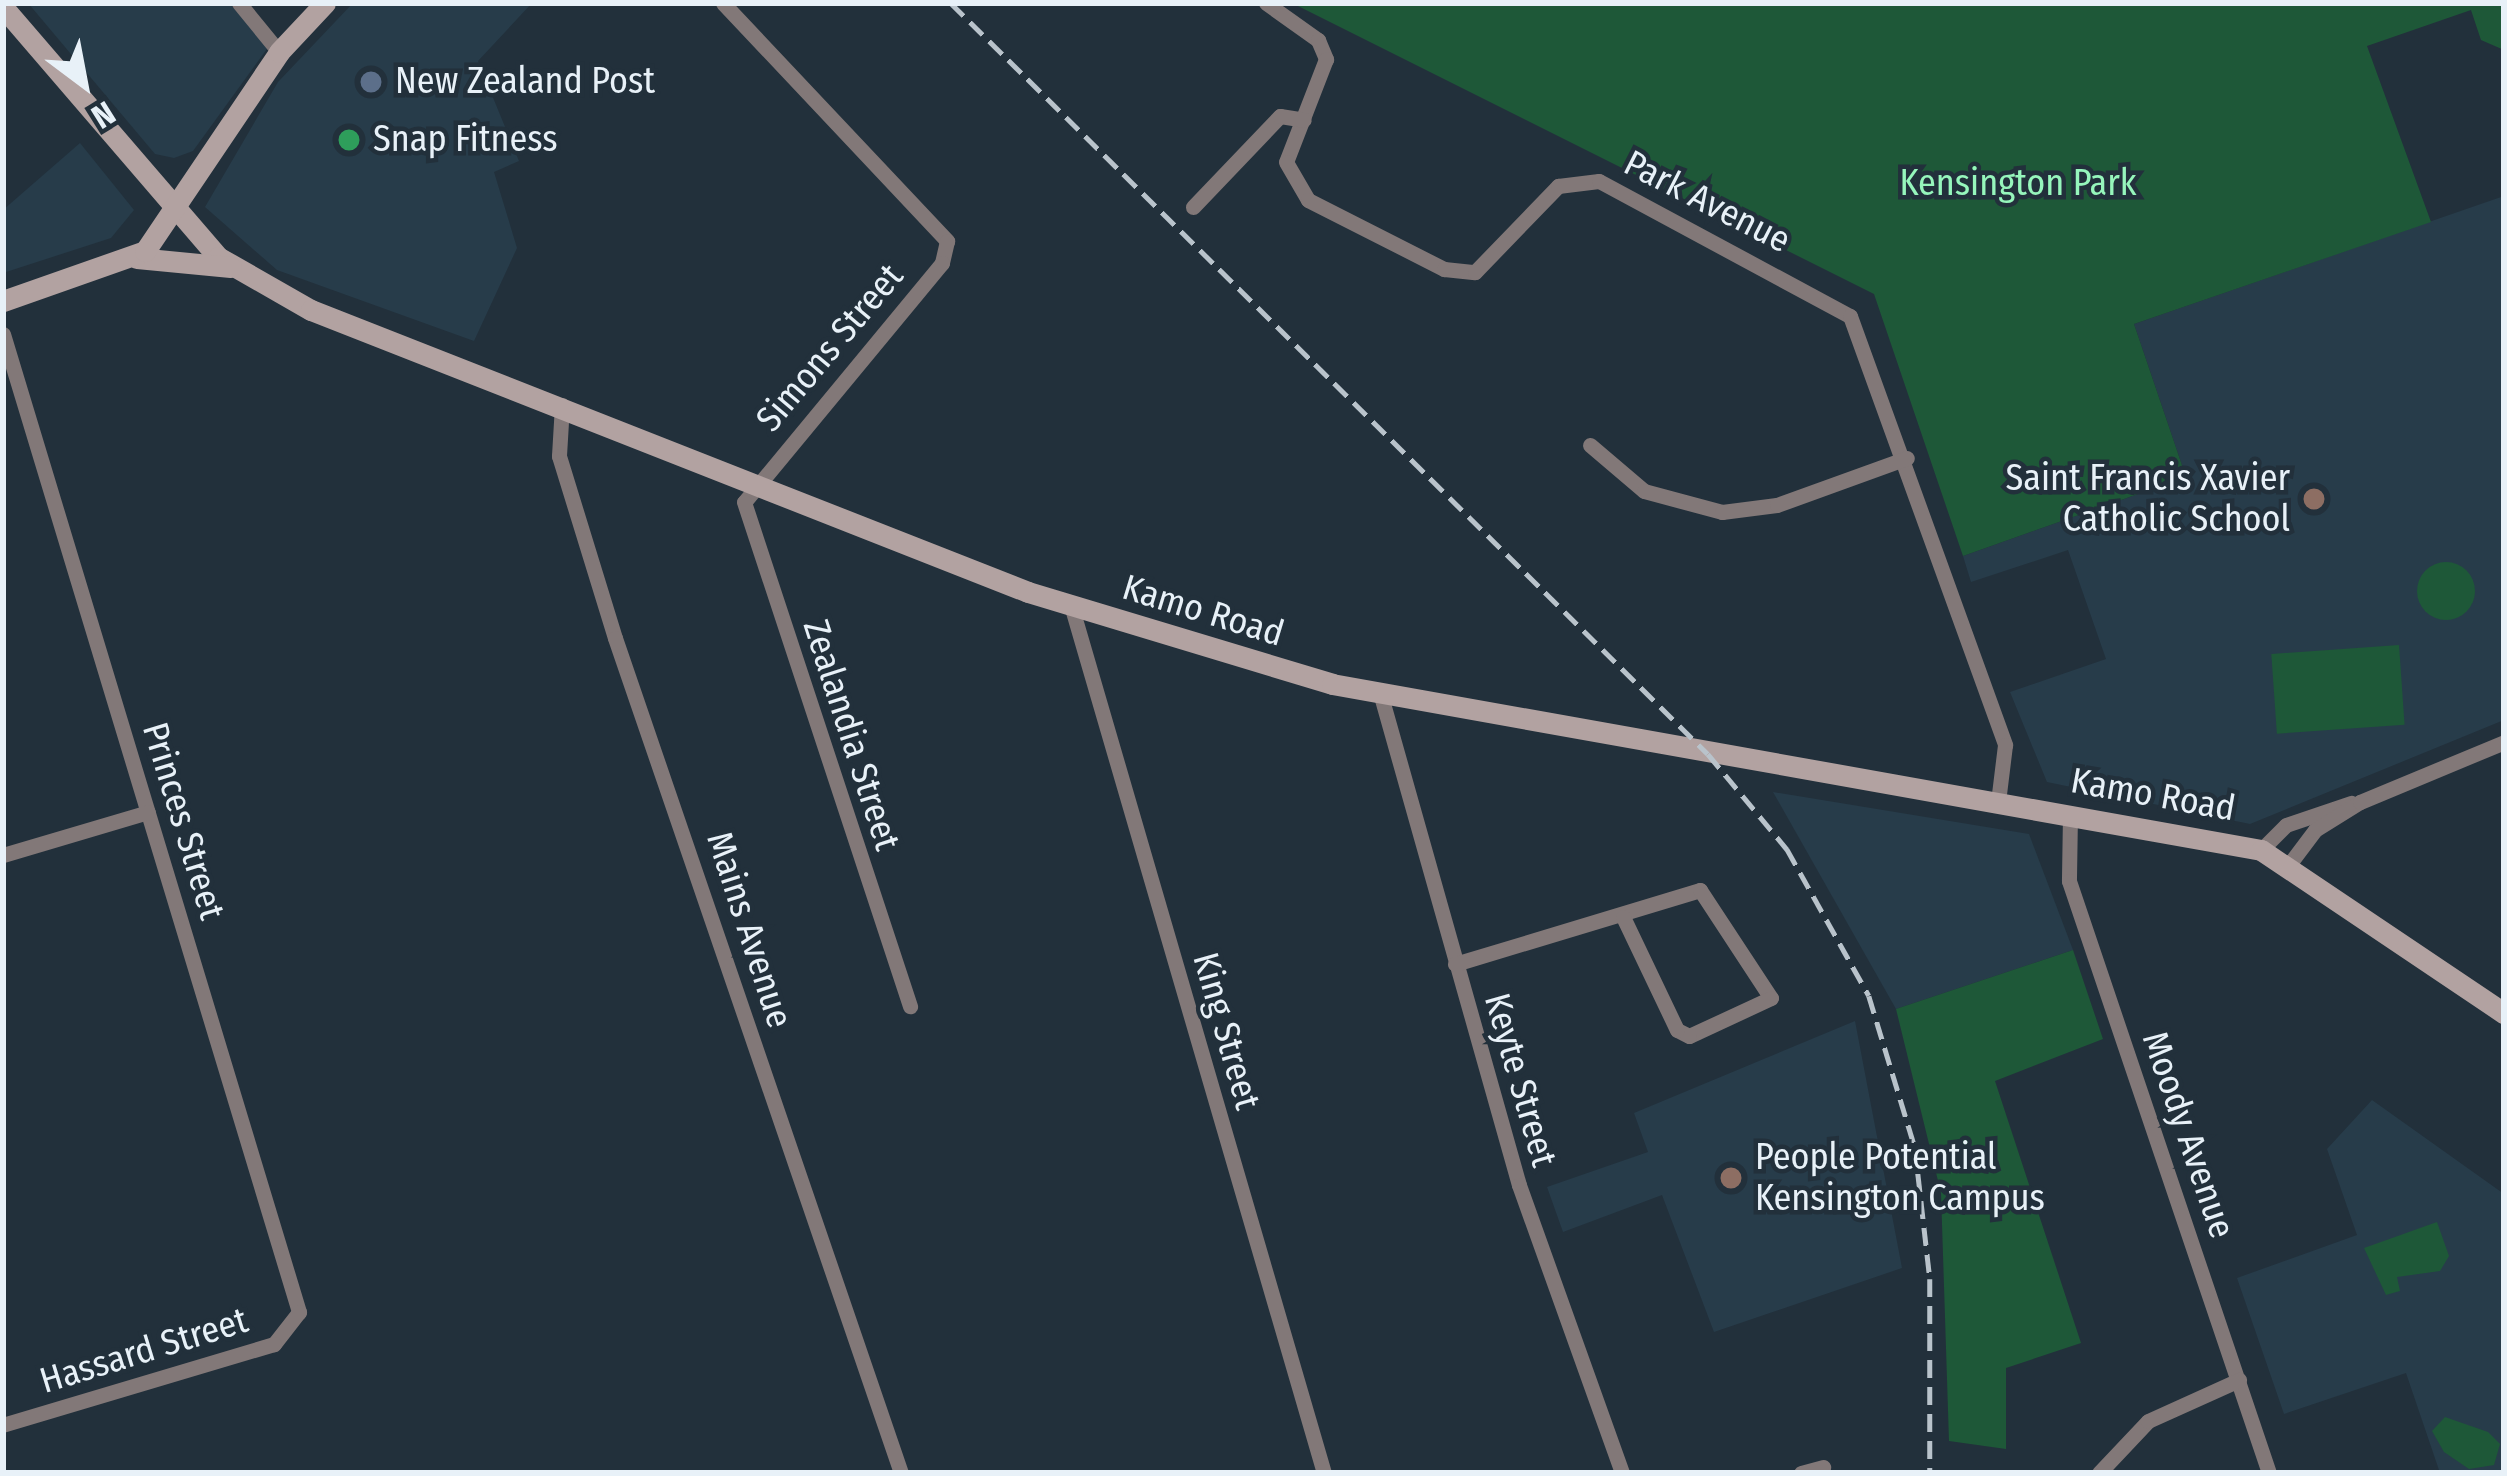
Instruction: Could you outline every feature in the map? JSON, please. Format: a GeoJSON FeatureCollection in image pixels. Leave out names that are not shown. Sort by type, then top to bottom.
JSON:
{"type":"FeatureCollection","features":[{"type":"Feature","properties":{"kind":"main road"},"geometry":{"type":"LineString","coordinates":[[137,258],[177,213],[279,52],[325,3]]}},
{"type":"Feature","properties":{"kind":"main road","name":"Kamo Road"},"geometry":{"type":"LineString","coordinates":[[3,7],[177,213],[232,267],[311,310],[1070,605],[1381,696],[2261,850],[2504,1013]]}},
{"type":"Feature","properties":{"kind":"main road"},"geometry":{"type":"LineString","coordinates":[[3,301],[137,258],[232,267]]}},
{"type":"Feature","properties":{"kind":"street"},"geometry":{"type":"LineString","coordinates":[[239,3],[279,52]]}},
{"type":"Feature","properties":{"kind":"street","name":"Simons Street"},"geometry":{"type":"LineString","coordinates":[[723,3],[948,249],[754,484]]}},
{"type":"Feature","properties":{"kind":"street","name":"Park Avenue"},"geometry":{"type":"LineString","coordinates":[[1266,3],[1318,40],[1326,59],[1286,162],[1308,200],[1444,269],[1474,272],[1574,178],[1815,291],[1850,316],[1870,352],[2005,745],[1998,802]]}},
{"type":"Feature","properties":{"kind":"street"},"geometry":{"type":"LineString","coordinates":[[1193,207],[1280,116],[1304,120]]}},
{"type":"Feature","properties":{"kind":"street","name":"Princes Street"},"geometry":{"type":"LineString","coordinates":[[3,334],[148,812],[296,1327]]}},
{"type":"Feature","properties":{"kind":"street","name":"Mains Avenue"},"geometry":{"type":"LineString","coordinates":[[562,405],[559,456],[615,638],[901,1473]]}},
{"type":"Feature","properties":{"kind":"street"},"geometry":{"type":"LineString","coordinates":[[1590,445],[1644,491],[1722,512],[1777,505],[1907,458]]}},
{"type":"Feature","properties":{"kind":"street","name":"Zealandia Street"},"geometry":{"type":"LineString","coordinates":[[754,484],[744,506],[910,1006]]}},
{"type":"Feature","properties":{"kind":"street","name":"King Street"},"geometry":{"type":"LineString","coordinates":[[1070,605],[1324,1473]]}},
{"type":"Feature","properties":{"kind":"street","name":"Keyte Street"},"geometry":{"type":"LineString","coordinates":[[1381,696],[1455,964],[1622,1473]]}},
{"type":"Feature","properties":{"kind":"street"},"geometry":{"type":"LineString","coordinates":[[2261,850],[2286,825],[2360,802],[2504,742]]}},
{"type":"Feature","properties":{"kind":"street"},"geometry":{"type":"LineString","coordinates":[[2288,866],[2315,830],[2360,802]]}},
{"type":"Feature","properties":{"kind":"street"},"geometry":{"type":"LineString","coordinates":[[3,855],[148,812]]}},
{"type":"Feature","properties":{"kind":"street","name":"Moody Avenue"},"geometry":{"type":"LineString","coordinates":[[2070,814],[2069,880],[2269,1473]]}},
{"type":"Feature","properties":{"kind":"street"},"geometry":{"type":"LineString","coordinates":[[1455,964],[1700,890],[1771,998],[1689,1036],[1677,1030],[1623,917]]}},
{"type":"Feature","properties":{"kind":"street","name":"Hassard Street"},"geometry":{"type":"LineString","coordinates":[[4,1421],[274,1344],[296,1327]]}},
{"type":"Feature","properties":{"kind":"street"},"geometry":{"type":"LineString","coordinates":[[2099,1473],[2148,1421],[2239,1380]]}},
{"type":"Feature","properties":{"kind":"street"},"geometry":{"type":"LineString","coordinates":[[1801,1473],[1823,1467]]}},
{"type":"Feature","properties":{"kind":"shaded area"},"geometry":{"type":"Polygon","coordinates":[[[28,3],[229,3],[269,46],[193,151],[174,158],[155,154],[28,3]]]}},
{"type":"Feature","properties":{"kind":"shaded area"},"geometry":{"type":"Polygon","coordinates":[[[353,3],[532,3],[478,61],[519,161],[494,172],[517,248],[474,341],[277,270],[205,207],[278,82],[353,3]]]}},
{"type":"Feature","properties":{"kind":"shaded area"},"geometry":{"type":"Polygon","coordinates":[[[80,143],[134,210],[111,238],[3,273],[3,210],[80,143]]]}},
{"type":"Feature","properties":{"kind":"shaded area","name":"Saint Francis Xavier Catholic School"},"geometry":{"type":"Polygon","coordinates":[[[2504,196],[2504,720],[2250,824],[2047,782],[2010,692],[2106,659],[2068,550],[1971,582],[1963,556],[2186,477],[2134,324],[2504,196]]]}},
{"type":"Feature","properties":{"kind":"shaded area"},"geometry":{"type":"Polygon","coordinates":[[[1773,792],[2029,834],[2073,950],[1896,1009],[1773,792]]]}},
{"type":"Feature","properties":{"kind":"shaded area","name":"People Potential Kensington Campus"},"geometry":{"type":"Polygon","coordinates":[[[1855,1021],[1902,1268],[1714,1332],[1662,1195],[1563,1232],[1547,1187],[1648,1152],[1634,1113],[1855,1021]]]}},
{"type":"Feature","properties":{"kind":"shaded area"},"geometry":{"type":"Polygon","coordinates":[[[2372,1100],[2504,1194],[2504,1473],[2440,1473],[2406,1373],[2284,1414],[2237,1278],[2357,1235],[2327,1149],[2372,1100]]]}},
{"type":"Feature","properties":{"kind":"green space","name":"Kensington Park"},"geometry":{"type":"Polygon","coordinates":[[[1292,3],[2504,3],[2504,50],[2481,40],[2471,10],[2367,46],[2431,222],[2134,324],[2186,477],[1963,556],[1874,294],[1292,3]]]}},
{"type":"Feature","properties":{"kind":"green space"},"geometry":{"type":"Polygon","coordinates":[[[2446,562],[2467,570],[2475,591],[2467,612],[2446,620],[2425,612],[2417,591],[2425,570],[2446,562]]]}},
{"type":"Feature","properties":{"kind":"green space"},"geometry":{"type":"Polygon","coordinates":[[[2399,645],[2405,725],[2277,734],[2271,654],[2399,645]]]}},
{"type":"Feature","properties":{"kind":"green space"},"geometry":{"type":"Polygon","coordinates":[[[2073,950],[2103,1039],[1995,1081],[2081,1343],[2006,1368],[2006,1449],[1949,1441],[1941,1193],[1896,1009],[2073,950]]]}},
{"type":"Feature","properties":{"kind":"green space"},"geometry":{"type":"Polygon","coordinates":[[[2437,1222],[2449,1256],[2440,1271],[2397,1277],[2400,1291],[2386,1295],[2364,1248],[2437,1222]]]}},
{"type":"Feature","properties":{"kind":"green space"},"geometry":{"type":"Polygon","coordinates":[[[2445,1417],[2488,1432],[2500,1444],[2494,1465],[2469,1469],[2444,1452],[2432,1431],[2445,1417]]]}},
{"type":"Feature","properties":{"kind":"railway"},"geometry":{"type":"LineString","coordinates":[[951,3],[1708,754],[1787,849],[1869,996],[1915,1147],[1930,1279],[1930,1473]]}},
{"type":"Feature","properties":{"kind":"place","name":"New Zealand Post"},"geometry":{"type":"Point","coordinates":[371,82]}},
{"type":"Feature","properties":{"kind":"place","name":"Snap Fitness"},"geometry":{"type":"Point","coordinates":[349,140]}},
{"type":"Feature","properties":{"kind":"place","name":"Saint Francis Xavier Catholic School"},"geometry":{"type":"Point","coordinates":[2314,499]}},
{"type":"Feature","properties":{"kind":"place","name":"People Potential Kensington Campus"},"geometry":{"type":"Point","coordinates":[1731,1178]}}]}
